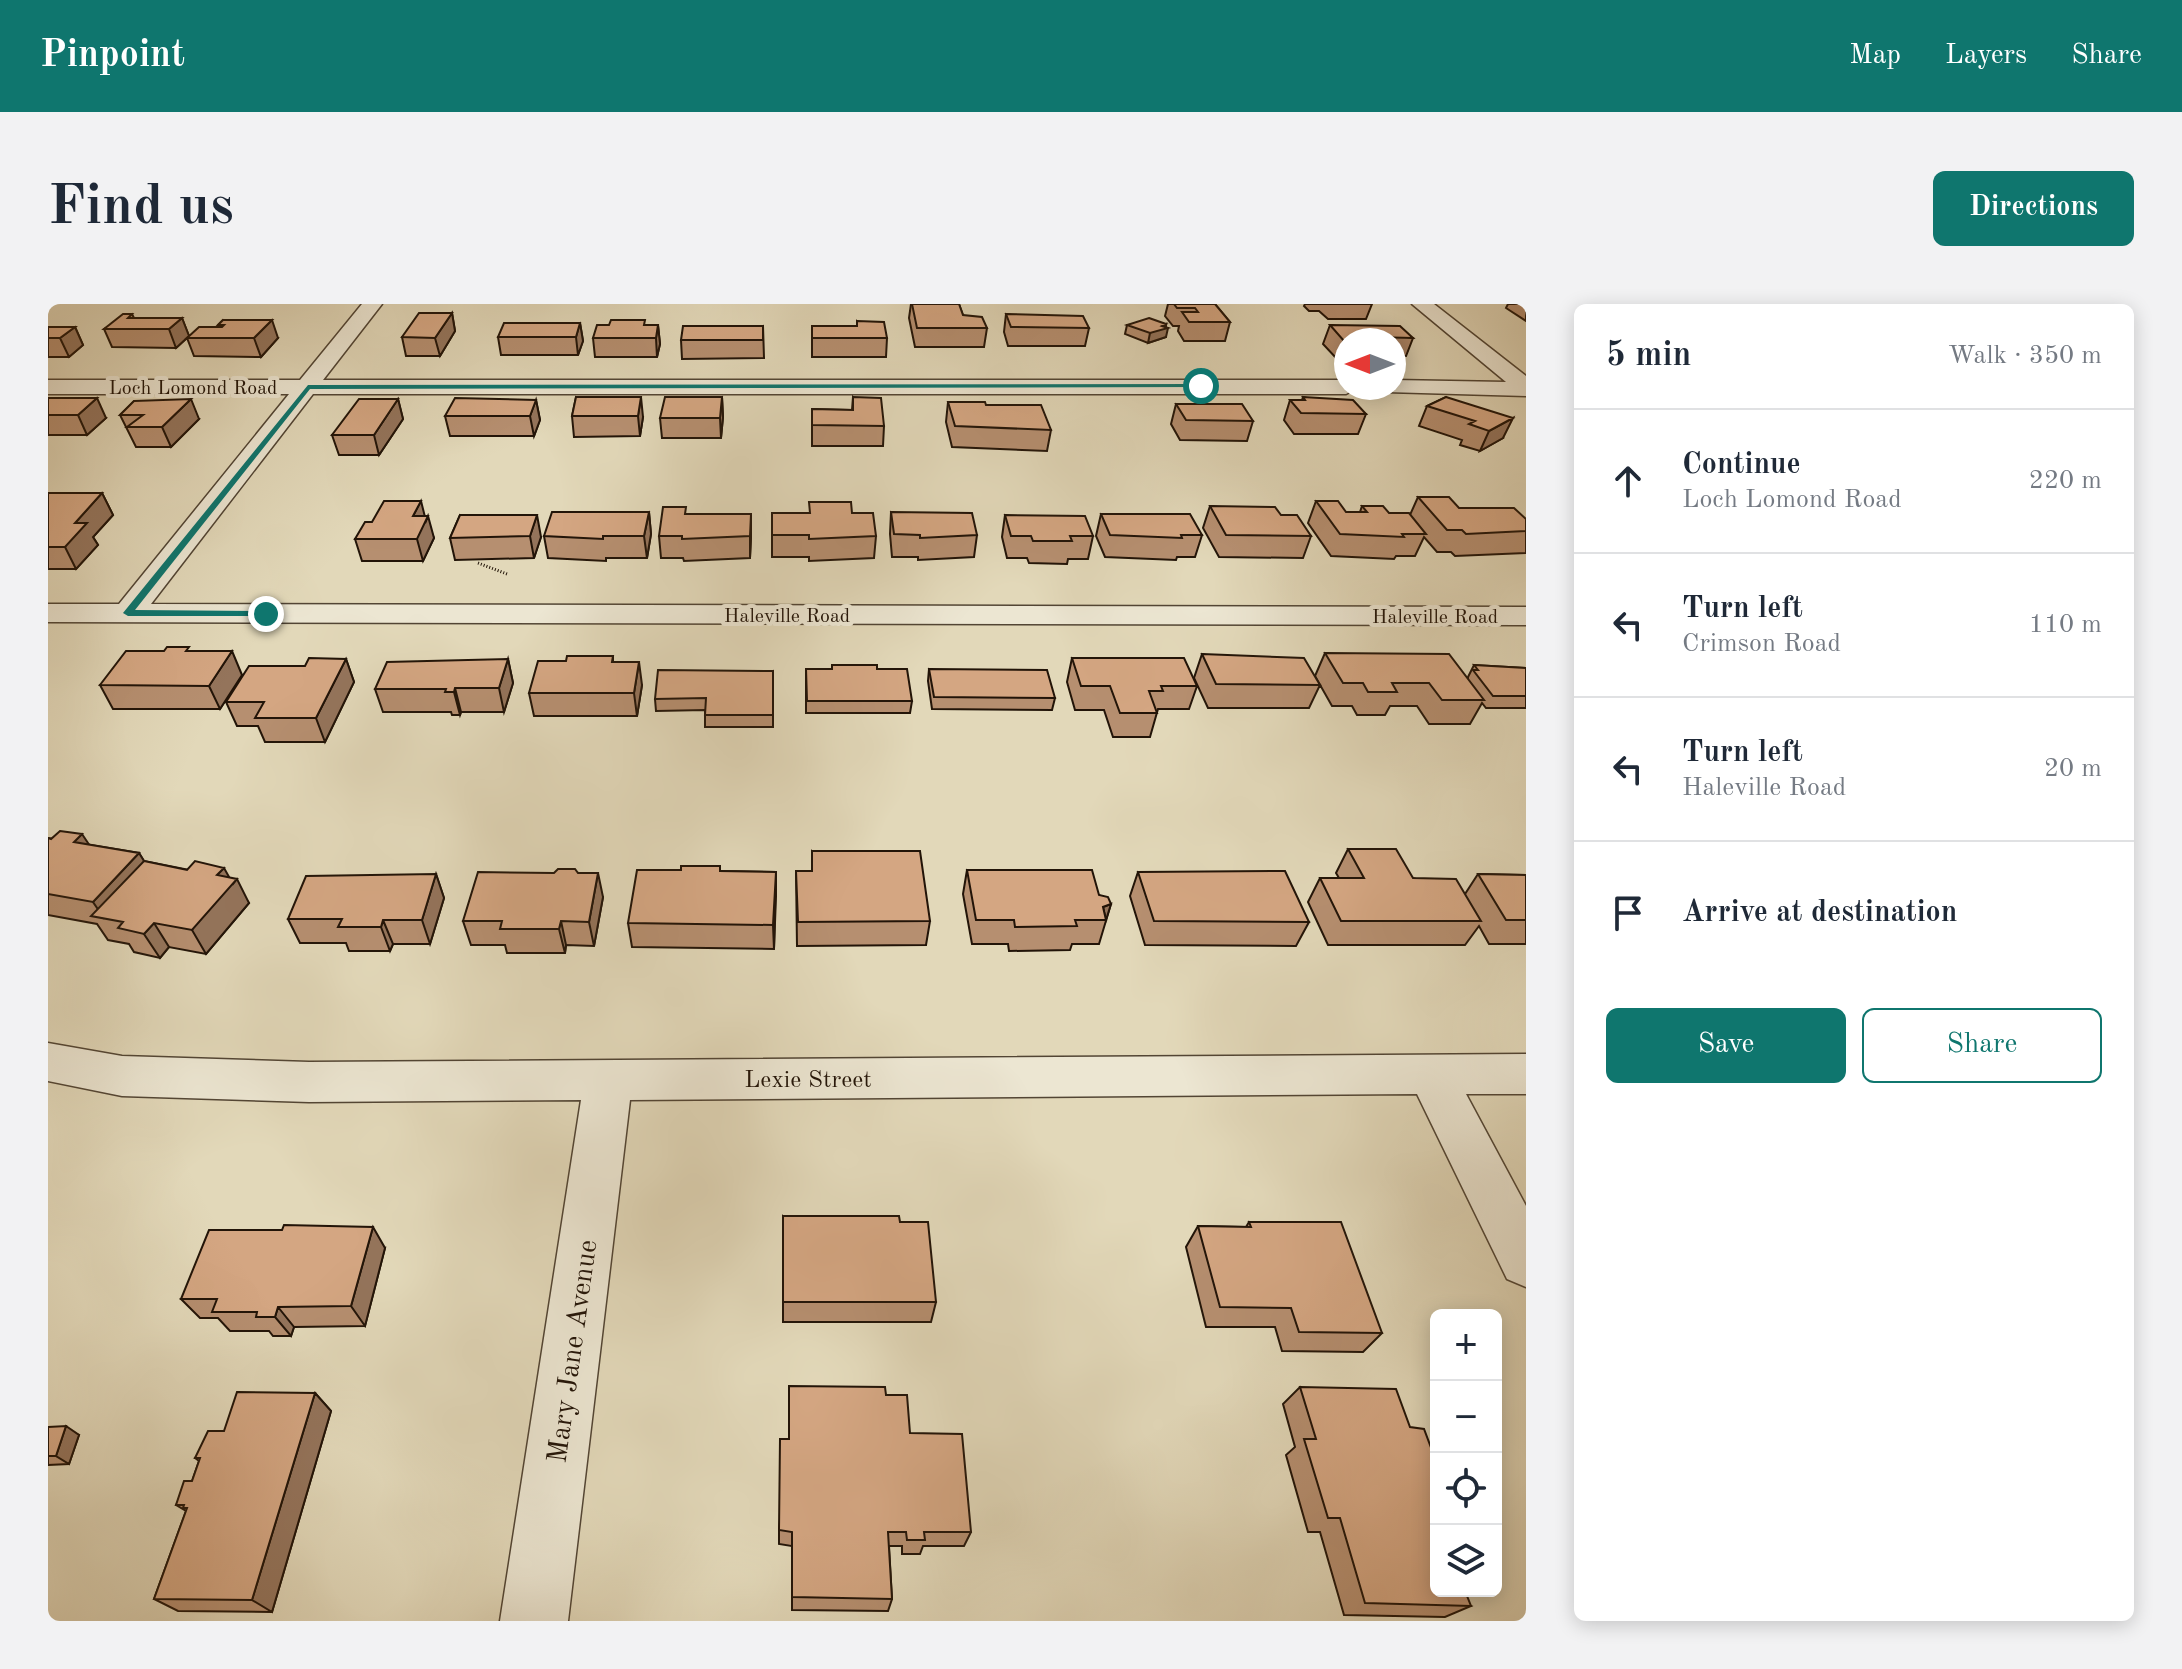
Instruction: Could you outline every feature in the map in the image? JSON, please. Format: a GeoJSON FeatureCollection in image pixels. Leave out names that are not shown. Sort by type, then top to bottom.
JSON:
{"type":"FeatureCollection","features":[{"type":"Feature","properties":{"kind":"street"},"geometry":{"type":"LineString","coordinates":[[128,613],[372,304]]}},
{"type":"Feature","properties":{"kind":"street"},"geometry":{"type":"LineString","coordinates":[[1422,304],[1526,388]]}},
{"type":"Feature","properties":{"kind":"street","name":"Loch Lomond Road"},"geometry":{"type":"LineString","coordinates":[[48,387],[1334,387]]}},
{"type":"Feature","properties":{"kind":"street"},"geometry":{"type":"LineString","coordinates":[[1406,387],[1526,388]]}},
{"type":"Feature","properties":{"kind":"street","name":"Haleville Road"},"geometry":{"type":"LineString","coordinates":[[48,613],[1526,616]]}},
{"type":"Feature","properties":{"kind":"street","name":"Lexie Street"},"geometry":{"type":"LineString","coordinates":[[69,1067],[122,1076],[294,1081],[1526,1074]]}},
{"type":"Feature","properties":{"kind":"street"},"geometry":{"type":"LineString","coordinates":[[1431,1074],[1526,1261]]}},
{"type":"Feature","properties":{"kind":"street","name":"Mary Jane Avenue"},"geometry":{"type":"LineString","coordinates":[[534,1621],[608,1081]]}},
{"type":"Feature","properties":{"kind":"path"},"geometry":{"type":"LineString","coordinates":[[478,563],[505,573],[520,574]]}},
{"type":"Feature","properties":{"kind":"building"},"geometry":{"type":"Polygon","coordinates":[[[912,304],[959,304],[963,315],[982,317],[987,328],[917,328],[912,304]]]}},
{"type":"Feature","properties":{"kind":"building"},"geometry":{"type":"Polygon","coordinates":[[[1174,304],[1215,304],[1230,322],[1189,322],[1182,312],[1198,312],[1195,308],[1177,308],[1174,304]]]}},
{"type":"Feature","properties":{"kind":"building"},"geometry":{"type":"Polygon","coordinates":[[[419,313],[452,313],[435,338],[402,337],[419,313]]]}},
{"type":"Feature","properties":{"kind":"building"},"geometry":{"type":"Polygon","coordinates":[[[123,314],[132,314],[128,318],[182,318],[169,329],[104,329],[123,314]]]}},
{"type":"Feature","properties":{"kind":"building"},"geometry":{"type":"Polygon","coordinates":[[[1006,314],[1083,316],[1089,328],[1011,327],[1006,314]]]}},
{"type":"Feature","properties":{"kind":"building"},"geometry":{"type":"Polygon","coordinates":[[[1149,318],[1166,324],[1162,326],[1168,328],[1150,333],[1127,325],[1149,318]]]}},
{"type":"Feature","properties":{"kind":"building"},"geometry":{"type":"Polygon","coordinates":[[[223,320],[272,320],[254,338],[187,338],[199,327],[222,327],[224,325],[218,325],[223,320]]]}},
{"type":"Feature","properties":{"kind":"building"},"geometry":{"type":"Polygon","coordinates":[[[611,320],[645,320],[644,325],[658,325],[656,338],[593,338],[597,325],[609,325],[611,320]]]}},
{"type":"Feature","properties":{"kind":"building"},"geometry":{"type":"Polygon","coordinates":[[[857,321],[884,322],[887,338],[812,338],[812,326],[857,326],[857,321]]]}},
{"type":"Feature","properties":{"kind":"building"},"geometry":{"type":"Polygon","coordinates":[[[504,323],[580,323],[576,337],[498,337],[504,323]]]}},
{"type":"Feature","properties":{"kind":"building"},"geometry":{"type":"Polygon","coordinates":[[[1330,325],[1402,328],[1334,328],[1330,325]]]}},
{"type":"Feature","properties":{"kind":"building"},"geometry":{"type":"Polygon","coordinates":[[[683,326],[763,326],[763,340],[681,340],[683,326]]]}},
{"type":"Feature","properties":{"kind":"building"},"geometry":{"type":"Polygon","coordinates":[[[48,327],[75,327],[60,338],[48,338],[48,327]]]}},
{"type":"Feature","properties":{"kind":"building"},"geometry":{"type":"Polygon","coordinates":[[[576,397],[641,397],[638,416],[572,416],[576,397]]]}},
{"type":"Feature","properties":{"kind":"building"},"geometry":{"type":"Polygon","coordinates":[[[665,397],[722,397],[720,418],[660,418],[665,397]]]}},
{"type":"Feature","properties":{"kind":"building"},"geometry":{"type":"Polygon","coordinates":[[[853,397],[881,398],[884,426],[812,425],[812,409],[853,410],[853,397]]]}},
{"type":"Feature","properties":{"kind":"building"},"geometry":{"type":"Polygon","coordinates":[[[1303,397],[1353,400],[1366,414],[1301,413],[1290,400],[1305,400],[1303,397]]]}},
{"type":"Feature","properties":{"kind":"building"},"geometry":{"type":"Polygon","coordinates":[[[1446,397],[1513,418],[1489,431],[1469,424],[1475,421],[1427,406],[1446,397]]]}},
{"type":"Feature","properties":{"kind":"building"},"geometry":{"type":"Polygon","coordinates":[[[48,398],[97,398],[78,415],[48,415],[48,398]]]}},
{"type":"Feature","properties":{"kind":"building"},"geometry":{"type":"Polygon","coordinates":[[[455,398],[536,400],[530,416],[445,416],[455,398]]]}},
{"type":"Feature","properties":{"kind":"building"},"geometry":{"type":"Polygon","coordinates":[[[191,399],[162,427],[127,427],[143,415],[120,415],[134,401],[191,399]]]}},
{"type":"Feature","properties":{"kind":"building"},"geometry":{"type":"Polygon","coordinates":[[[359,399],[398,399],[374,435],[332,435],[359,399]]]}},
{"type":"Feature","properties":{"kind":"building"},"geometry":{"type":"Polygon","coordinates":[[[948,402],[1041,405],[1051,430],[955,426],[948,402]]]}},
{"type":"Feature","properties":{"kind":"building"},"geometry":{"type":"Polygon","coordinates":[[[1176,404],[1242,404],[1253,421],[1186,420],[1176,404]]]}},
{"type":"Feature","properties":{"kind":"building"},"geometry":{"type":"Polygon","coordinates":[[[48,493],[102,493],[75,523],[87,523],[65,547],[48,547],[48,493]]]}},
{"type":"Feature","properties":{"kind":"building"},"geometry":{"type":"Polygon","coordinates":[[[1418,497],[1449,497],[1459,508],[1514,508],[1526,519],[1526,531],[1466,534],[1462,530],[1447,530],[1418,497]]]}},
{"type":"Feature","properties":{"kind":"building"},"geometry":{"type":"Polygon","coordinates":[[[384,501],[421,501],[413,516],[428,516],[417,539],[355,539],[365,522],[372,522],[384,501]]]}},
{"type":"Feature","properties":{"kind":"building"},"geometry":{"type":"Polygon","coordinates":[[[1316,501],[1338,501],[1346,512],[1367,512],[1362,506],[1383,506],[1389,513],[1409,513],[1426,534],[1402,534],[1404,537],[1340,534],[1316,501]]]}},
{"type":"Feature","properties":{"kind":"building"},"geometry":{"type":"Polygon","coordinates":[[[809,502],[851,502],[852,513],[873,513],[876,536],[809,539],[809,535],[772,535],[772,513],[810,513],[809,502]]]}},
{"type":"Feature","properties":{"kind":"building"},"geometry":{"type":"Polygon","coordinates":[[[1210,506],[1275,507],[1281,515],[1297,515],[1311,536],[1226,535],[1210,506]]]}},
{"type":"Feature","properties":{"kind":"building"},"geometry":{"type":"Polygon","coordinates":[[[663,507],[686,507],[685,514],[751,514],[750,536],[682,539],[682,536],[659,536],[663,507]]]}},
{"type":"Feature","properties":{"kind":"building"},"geometry":{"type":"Polygon","coordinates":[[[552,512],[649,512],[644,536],[603,536],[603,539],[544,536],[552,512]]]}},
{"type":"Feature","properties":{"kind":"building"},"geometry":{"type":"Polygon","coordinates":[[[891,512],[972,513],[977,535],[920,538],[920,535],[894,534],[891,512]]]}},
{"type":"Feature","properties":{"kind":"building"},"geometry":{"type":"Polygon","coordinates":[[[1101,514],[1190,514],[1202,535],[1181,535],[1182,538],[1110,535],[1101,514]]]}},
{"type":"Feature","properties":{"kind":"building"},"geometry":{"type":"Polygon","coordinates":[[[460,515],[537,515],[530,536],[450,538],[460,515]]]}},
{"type":"Feature","properties":{"kind":"building"},"geometry":{"type":"Polygon","coordinates":[[[1005,515],[1085,516],[1093,536],[1070,536],[1072,541],[1033,541],[1031,536],[1011,536],[1005,515]]]}},
{"type":"Feature","properties":{"kind":"building"},"geometry":{"type":"Polygon","coordinates":[[[167,647],[189,647],[186,651],[232,651],[209,686],[100,685],[126,651],[164,651],[167,647]]]}},
{"type":"Feature","properties":{"kind":"building"},"geometry":{"type":"Polygon","coordinates":[[[1325,653],[1449,654],[1484,700],[1442,700],[1429,683],[1392,683],[1397,692],[1368,692],[1363,683],[1343,683],[1325,653]]]}},
{"type":"Feature","properties":{"kind":"building"},"geometry":{"type":"Polygon","coordinates":[[[1202,654],[1304,658],[1320,685],[1216,684],[1202,654]]]}},
{"type":"Feature","properties":{"kind":"building"},"geometry":{"type":"Polygon","coordinates":[[[567,656],[613,656],[612,662],[639,662],[634,693],[529,693],[538,661],[566,661],[567,656]]]}},
{"type":"Feature","properties":{"kind":"building"},"geometry":{"type":"Polygon","coordinates":[[[309,658],[346,659],[316,718],[255,718],[264,702],[226,702],[249,666],[305,666],[309,658]]]}},
{"type":"Feature","properties":{"kind":"building"},"geometry":{"type":"Polygon","coordinates":[[[1072,658],[1184,658],[1197,686],[1161,686],[1163,691],[1149,691],[1157,713],[1120,713],[1110,686],[1081,686],[1072,658]]]}},
{"type":"Feature","properties":{"kind":"building"},"geometry":{"type":"Polygon","coordinates":[[[508,659],[499,688],[455,688],[454,692],[445,692],[446,689],[375,689],[387,662],[508,659]]]}},
{"type":"Feature","properties":{"kind":"building"},"geometry":{"type":"Polygon","coordinates":[[[832,665],[907,669],[912,701],[807,701],[806,669],[832,669],[832,665]]]}},
{"type":"Feature","properties":{"kind":"building"},"geometry":{"type":"Polygon","coordinates":[[[1474,665],[1526,668],[1526,696],[1493,696],[1473,670],[1478,670],[1474,665]]]}},
{"type":"Feature","properties":{"kind":"building"},"geometry":{"type":"Polygon","coordinates":[[[929,669],[1047,670],[1055,698],[934,697],[929,669]]]}},
{"type":"Feature","properties":{"kind":"building"},"geometry":{"type":"Polygon","coordinates":[[[658,670],[773,671],[773,715],[705,715],[706,698],[655,699],[658,670]]]}},
{"type":"Feature","properties":{"kind":"building"},"geometry":{"type":"Polygon","coordinates":[[[60,831],[82,834],[74,842],[139,853],[93,902],[48,894],[48,838],[60,831]]]}},
{"type":"Feature","properties":{"kind":"building"},"geometry":{"type":"Polygon","coordinates":[[[1348,849],[1396,849],[1413,878],[1456,879],[1481,921],[1341,921],[1320,878],[1364,878],[1348,849]]]}},
{"type":"Feature","properties":{"kind":"building"},"geometry":{"type":"Polygon","coordinates":[[[812,851],[920,851],[930,921],[798,922],[796,871],[812,871],[812,851]]]}},
{"type":"Feature","properties":{"kind":"building"},"geometry":{"type":"Polygon","coordinates":[[[144,861],[187,870],[195,861],[224,868],[217,875],[237,879],[192,930],[154,923],[144,934],[118,928],[123,922],[91,916],[144,861]]]}},
{"type":"Feature","properties":{"kind":"building"},"geometry":{"type":"Polygon","coordinates":[[[681,866],[720,866],[720,871],[776,872],[773,925],[628,923],[637,870],[681,870],[681,866]]]}},
{"type":"Feature","properties":{"kind":"building"},"geometry":{"type":"Polygon","coordinates":[[[558,869],[598,873],[589,922],[561,921],[559,929],[500,929],[502,921],[463,921],[478,872],[554,873],[558,869]]]}},
{"type":"Feature","properties":{"kind":"building"},"geometry":{"type":"Polygon","coordinates":[[[967,870],[1092,870],[1099,895],[1108,897],[1111,904],[1103,907],[1106,920],[1075,920],[1077,926],[1015,927],[1014,920],[976,920],[967,870]]]}},
{"type":"Feature","properties":{"kind":"building"},"geometry":{"type":"Polygon","coordinates":[[[1285,871],[1309,922],[1154,921],[1138,872],[1285,871]]]}},
{"type":"Feature","properties":{"kind":"building"},"geometry":{"type":"Polygon","coordinates":[[[436,874],[422,920],[383,920],[381,927],[338,927],[342,919],[288,919],[306,876],[436,874]]]}},
{"type":"Feature","properties":{"kind":"building"},"geometry":{"type":"Polygon","coordinates":[[[1478,874],[1526,875],[1526,920],[1506,920],[1478,874]]]}},
{"type":"Feature","properties":{"kind":"building"},"geometry":{"type":"Polygon","coordinates":[[[783,1216],[899,1216],[900,1222],[928,1222],[936,1302],[783,1302],[783,1216]]]}},
{"type":"Feature","properties":{"kind":"building"},"geometry":{"type":"Polygon","coordinates":[[[1249,1222],[1341,1222],[1382,1333],[1299,1332],[1291,1308],[1220,1307],[1198,1226],[1251,1227],[1249,1222]]]}},
{"type":"Feature","properties":{"kind":"building"},"geometry":{"type":"Polygon","coordinates":[[[284,1225],[373,1227],[351,1306],[278,1307],[275,1317],[256,1317],[257,1312],[212,1312],[217,1299],[181,1299],[209,1230],[282,1230],[284,1225]]]}},
{"type":"Feature","properties":{"kind":"building"},"geometry":{"type":"Polygon","coordinates":[[[789,1386],[885,1387],[886,1395],[907,1395],[910,1433],[962,1434],[971,1532],[924,1532],[925,1540],[907,1540],[906,1532],[888,1532],[892,1599],[792,1597],[792,1532],[779,1530],[780,1439],[789,1439],[789,1386]]]}},
{"type":"Feature","properties":{"kind":"building"},"geometry":{"type":"Polygon","coordinates":[[[1300,1387],[1396,1389],[1410,1427],[1424,1429],[1430,1445],[1430,1597],[1467,1597],[1471,1606],[1365,1603],[1340,1518],[1328,1518],[1304,1439],[1316,1439],[1300,1387]]]}},
{"type":"Feature","properties":{"kind":"building"},"geometry":{"type":"Polygon","coordinates":[[[237,1392],[315,1393],[252,1600],[154,1599],[187,1508],[176,1505],[184,1481],[192,1481],[200,1458],[195,1458],[208,1431],[224,1431],[237,1392]]]}},
{"type":"Feature","properties":{"kind":"building"},"geometry":{"type":"Polygon","coordinates":[[[66,1426],[56,1456],[48,1456],[48,1427],[66,1426]]]}},
{"type":"Feature","properties":{"kind":"route"},"geometry":{"type":"LineString","coordinates":[[266,614],[128,613],[308,387],[1201,386]]}}]}
